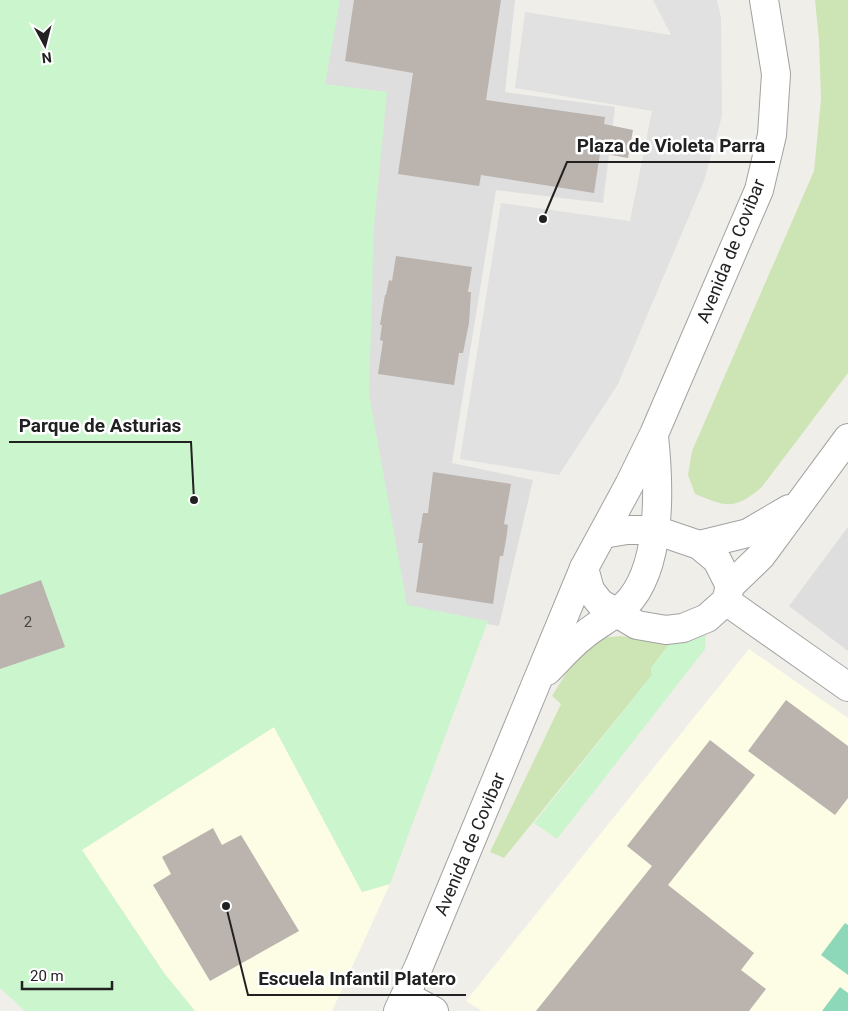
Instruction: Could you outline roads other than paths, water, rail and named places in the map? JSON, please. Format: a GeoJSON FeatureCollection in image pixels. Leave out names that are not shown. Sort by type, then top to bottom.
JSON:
{"type":"FeatureCollection","features":[{"type":"Feature","properties":{"kind":"street","name":"Avenida de Covibar"},"geometry":{"type":"LineString","coordinates":[[402,1004],[584,568],[654,434],[759,190],[772,135],[776,74],[764,0]]}},
{"type":"Feature","properties":{"kind":"street","name":"Avenida de Covibar"},"geometry":{"type":"LineString","coordinates":[[540,677],[581,637],[616,613],[631,599],[647,573],[654,530],[657,463],[654,434]]}},
{"type":"Feature","properties":{"kind":"street"},"geometry":{"type":"LineString","coordinates":[[584,568],[590,590],[600,603],[637,625],[666,630],[683,628],[707,618],[761,556],[797,504],[848,438]]}},
{"type":"Feature","properties":{"kind":"street"},"geometry":{"type":"LineString","coordinates":[[699,545],[748,533],[797,504]]}},
{"type":"Feature","properties":{"kind":"street"},"geometry":{"type":"LineString","coordinates":[[603,534],[627,530],[654,530],[699,545],[717,560],[728,593],[848,687]]}},
{"type":"Feature","properties":{"kind":"street"},"geometry":{"type":"LineString","coordinates":[[402,1004],[434,1011]]}},
{"type":"Feature","properties":{"kind":"place","name":"Plaza de Violeta Parra"},"geometry":{"type":"Point","coordinates":[543,219]}},
{"type":"Feature","properties":{"kind":"place","name":"Parque de Asturias"},"geometry":{"type":"Point","coordinates":[194,500]}},
{"type":"Feature","properties":{"kind":"place","name":"Escuela Infantil Platero"},"geometry":{"type":"Point","coordinates":[226,906]}}]}
